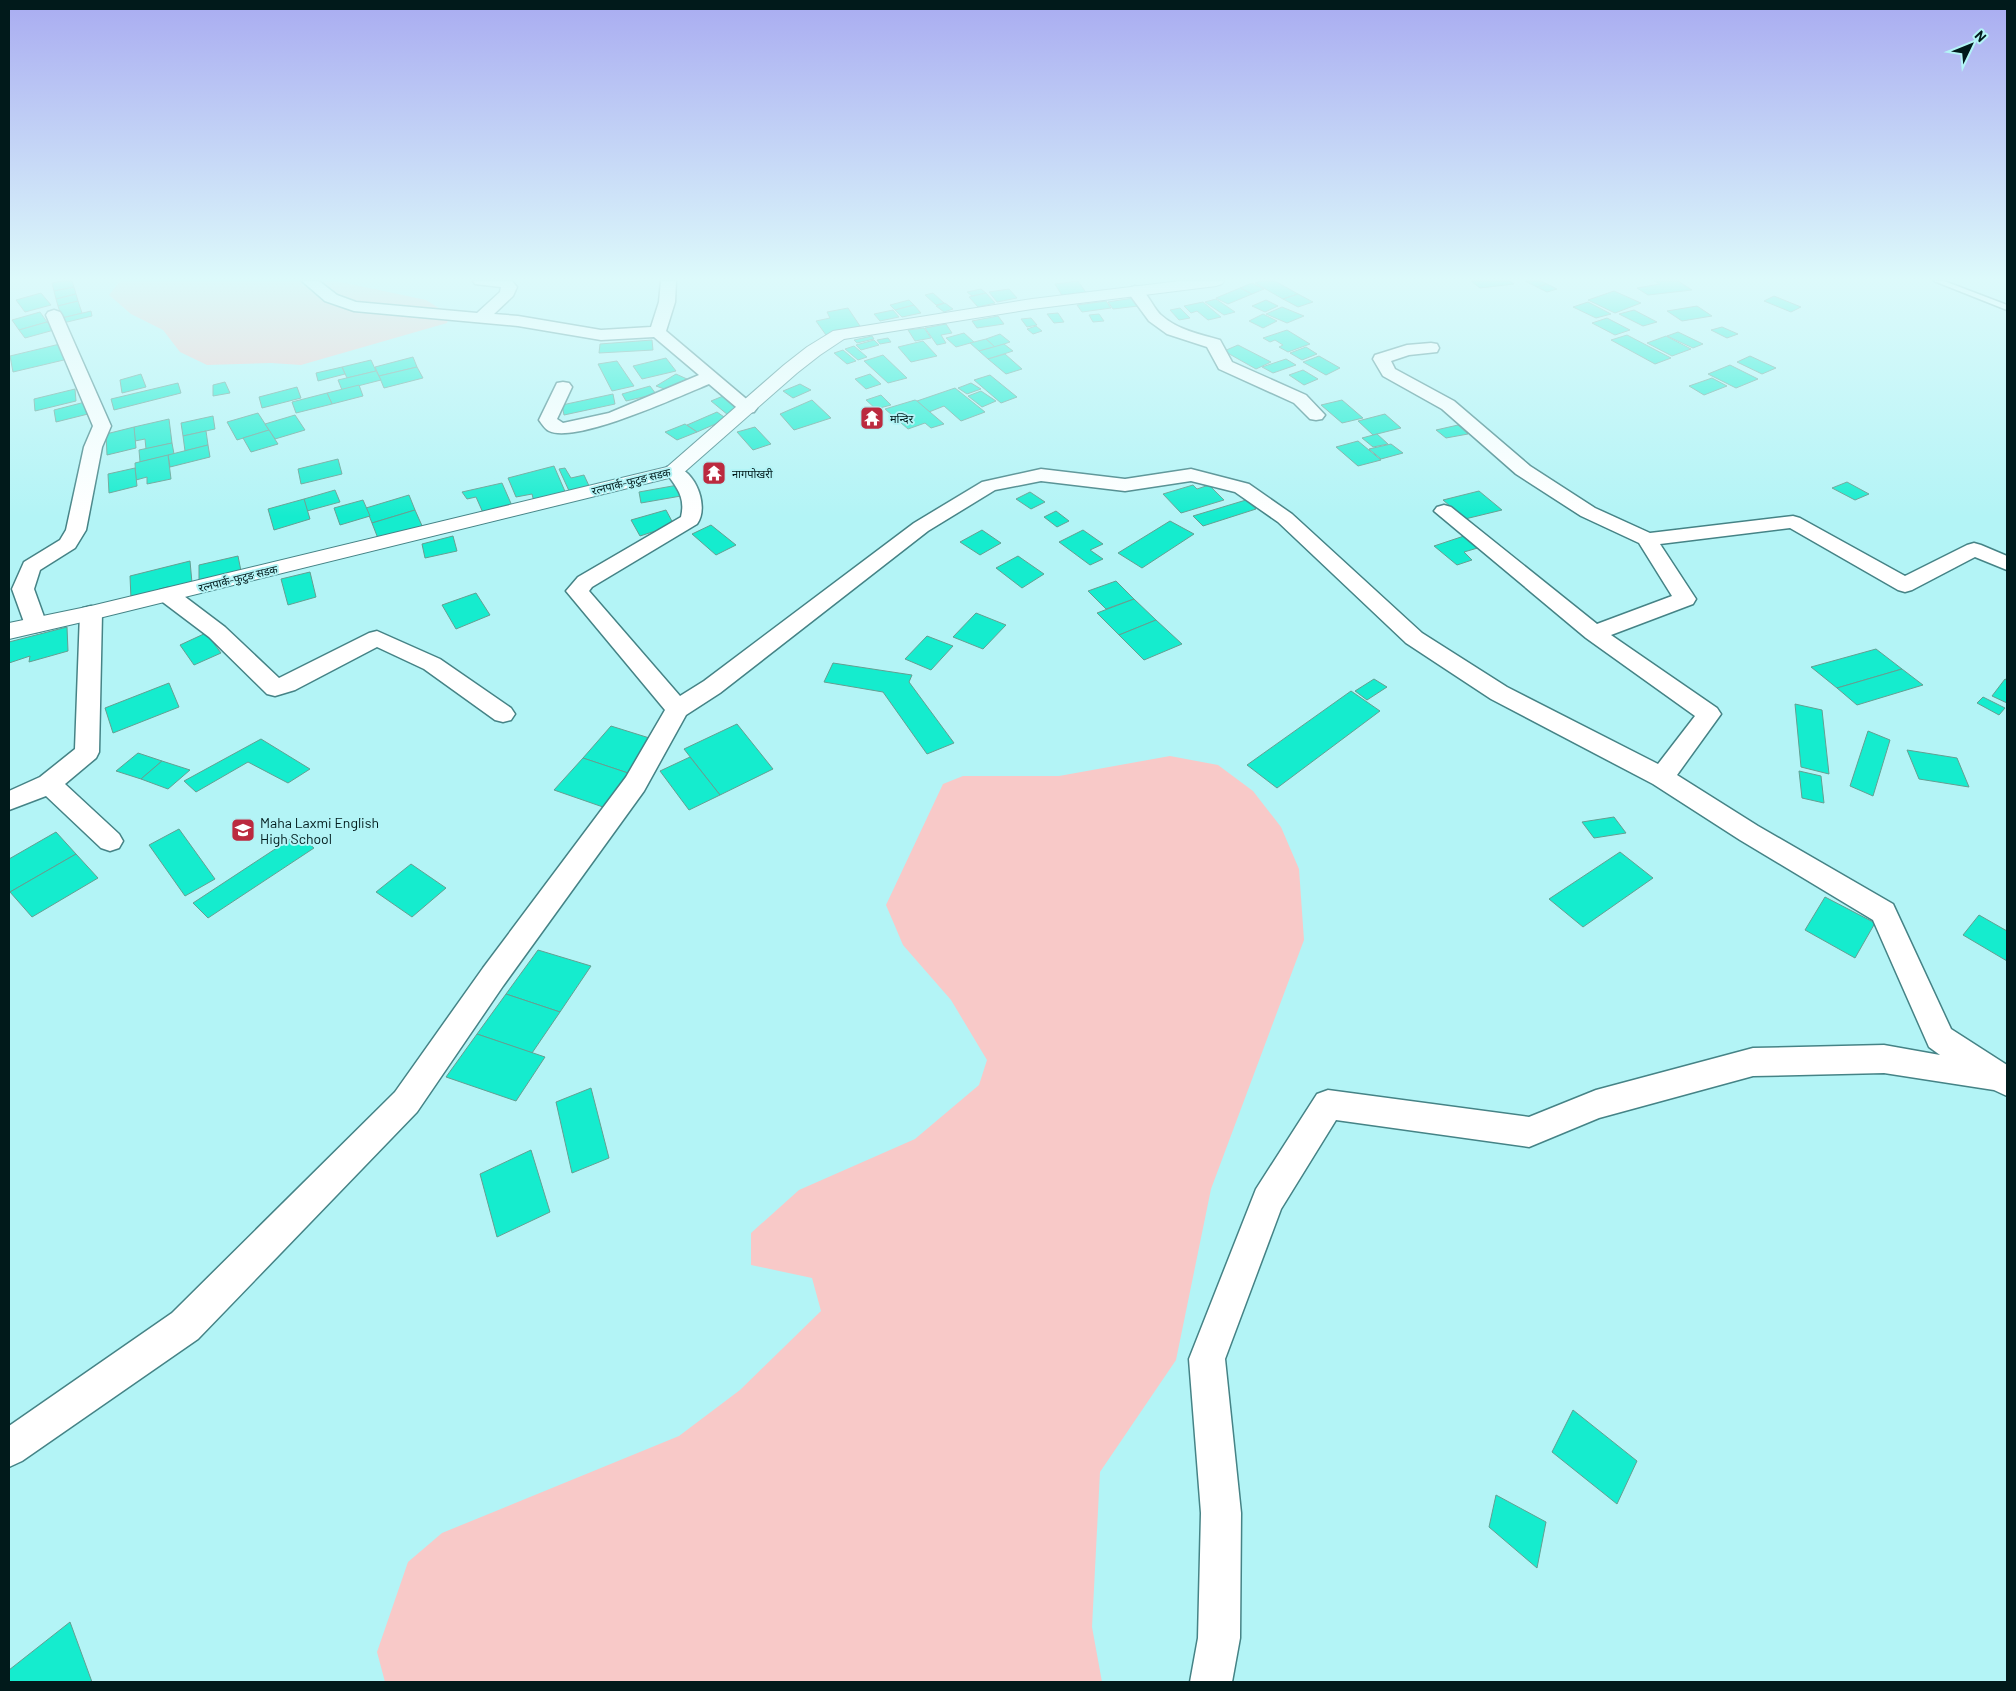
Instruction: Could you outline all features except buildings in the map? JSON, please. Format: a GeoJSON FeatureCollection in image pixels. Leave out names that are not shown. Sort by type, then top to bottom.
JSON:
{"type":"FeatureCollection","features":[{"type":"Feature","properties":{"kind":"street"},"geometry":{"type":"LineString","coordinates":[[36,625],[23,589],[31,568],[68,544],[76,530],[93,447],[102,426],[73,360]]}},
{"type":"Feature","properties":{"kind":"street"},"geometry":{"type":"LineString","coordinates":[[690,360],[748,408]]}},
{"type":"Feature","properties":{"kind":"street","name":"रत्नपार्क-फुटुङ सडक"},"geometry":{"type":"LineString","coordinates":[[9,631],[168,595],[674,471],[748,408],[788,369],[800,360]]}},
{"type":"Feature","properties":{"kind":"street"},"geometry":{"type":"LineString","coordinates":[[1222,360],[1225,365],[1300,399],[1316,415]]}},
{"type":"Feature","properties":{"kind":"street"},"geometry":{"type":"LineString","coordinates":[[1382,360],[1389,372],[1448,405],[1523,470],[1588,512],[1647,539],[1793,522],[1905,585],[1974,548],[2007,564]]}},
{"type":"Feature","properties":{"kind":"street"},"geometry":{"type":"LineString","coordinates":[[562,387],[548,420],[555,427],[563,428],[614,417],[710,377]]}},
{"type":"Feature","properties":{"kind":"street"},"geometry":{"type":"LineString","coordinates":[[674,471],[691,490],[692,512],[690,520],[585,582],[577,591],[677,709]]}},
{"type":"Feature","properties":{"kind":"street"},"geometry":{"type":"LineString","coordinates":[[9,1448],[184,1326],[406,1102],[493,978],[636,784],[677,709],[712,687],[921,527],[989,486],[1041,475],[1125,485],[1191,475],[1242,488],[1285,518],[1414,638],[1499,693],[1662,777],[1748,833],[1883,912],[1940,1038],[2005,1079]]}},
{"type":"Feature","properties":{"kind":"street"},"geometry":{"type":"LineString","coordinates":[[1444,511],[1594,633],[1709,714],[1662,777]]}},
{"type":"Feature","properties":{"kind":"street"},"geometry":{"type":"LineString","coordinates":[[1594,633],[1685,599],[1647,539]]}},
{"type":"Feature","properties":{"kind":"street"},"geometry":{"type":"LineString","coordinates":[[168,595],[217,632],[275,688],[287,684],[377,638],[432,664],[503,714]]}},
{"type":"Feature","properties":{"kind":"street"},"geometry":{"type":"LineString","coordinates":[[9,802],[49,784],[87,752],[91,613]]}},
{"type":"Feature","properties":{"kind":"street"},"geometry":{"type":"LineString","coordinates":[[49,784],[110,841]]}},
{"type":"Feature","properties":{"kind":"street"},"geometry":{"type":"LineString","coordinates":[[1211,1682],[1219,1638],[1221,1513],[1207,1359],[1268,1200],[1328,1104],[1529,1132],[1596,1104],[1753,1062],[1884,1059],[2005,1079]]}},
{"type":"Feature","properties":{"kind":"shaded area"},"geometry":{"type":"Polygon","coordinates":[[[196,360],[319,360],[301,365],[271,363],[207,365],[196,360]]]}},
{"type":"Feature","properties":{"kind":"shaded area"},"geometry":{"type":"Polygon","coordinates":[[[1170,756],[1218,765],[1253,791],[1281,827],[1299,869],[1304,940],[1211,1189],[1176,1360],[1100,1472],[1092,1627],[1102,1682],[385,1682],[377,1652],[408,1562],[442,1533],[679,1436],[740,1390],[821,1311],[812,1278],[751,1265],[751,1233],[799,1190],[915,1139],[979,1085],[987,1060],[951,1000],[903,945],[886,905],[943,784],[963,776],[1059,776],[1170,756]]]}},
{"type":"Feature","properties":{"kind":"place","name":"मन्दिर"},"geometry":{"type":"Point","coordinates":[872,418]}},
{"type":"Feature","properties":{"kind":"place","name":"नागपोखरी"},"geometry":{"type":"Point","coordinates":[714,473]}},
{"type":"Feature","properties":{"kind":"place","name":"Maha Laxmi English High School"},"geometry":{"type":"Point","coordinates":[243,830]}}]}
